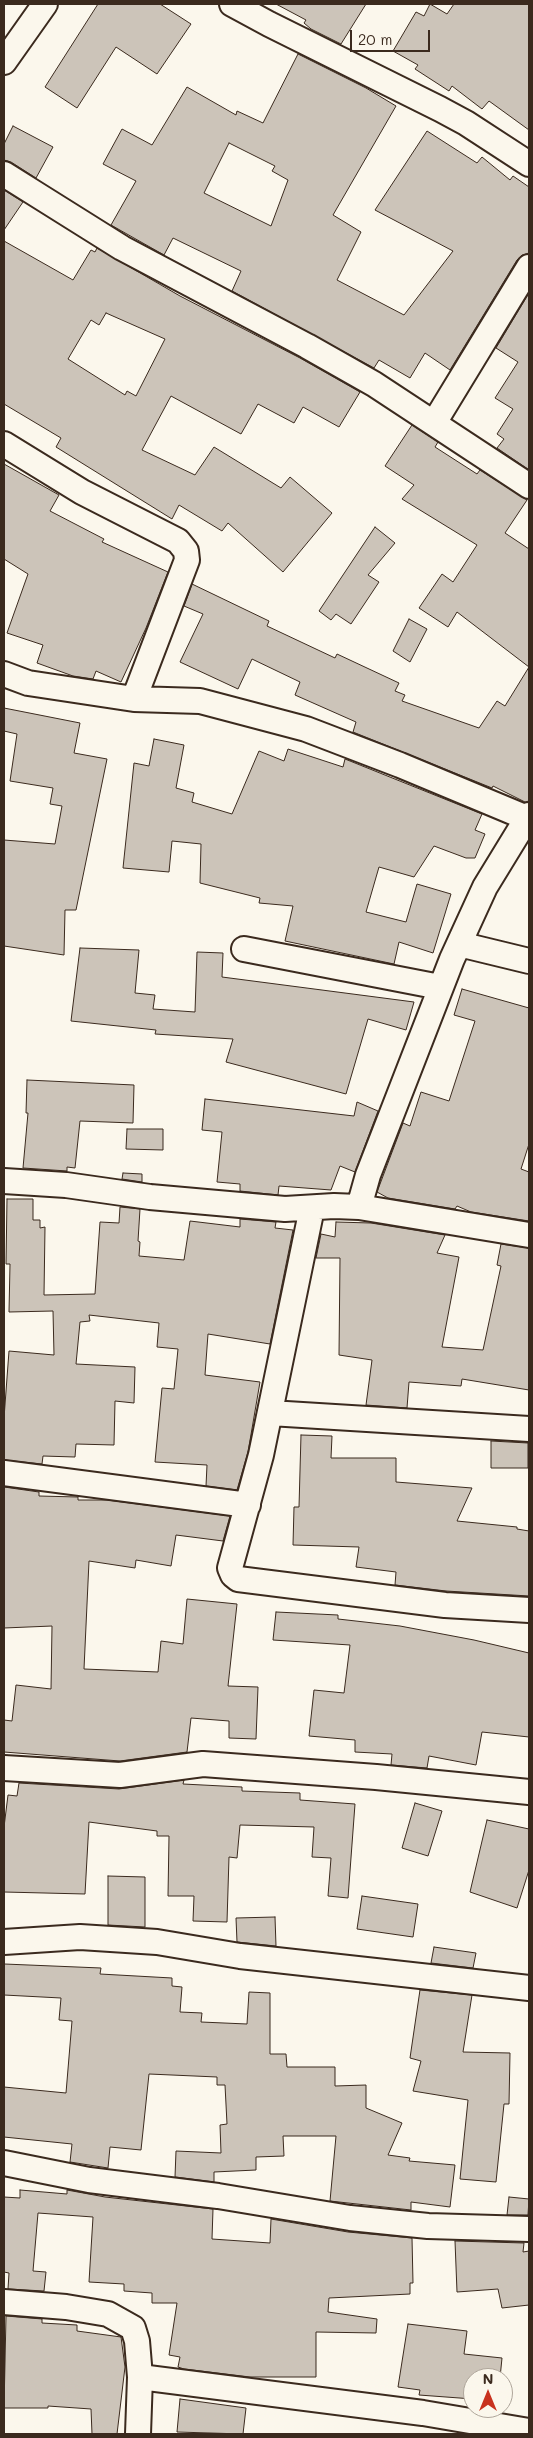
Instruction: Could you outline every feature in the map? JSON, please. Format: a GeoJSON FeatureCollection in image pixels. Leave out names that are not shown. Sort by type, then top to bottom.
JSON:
{"type":"FeatureCollection","features":[{"type":"Feature","properties":{"kind":"street"},"geometry":{"type":"LineString","coordinates":[[4,62],[45,4]]}},
{"type":"Feature","properties":{"kind":"street"},"geometry":{"type":"LineString","coordinates":[[232,4],[457,118],[529,164]]}},
{"type":"Feature","properties":{"kind":"street"},"geometry":{"type":"LineString","coordinates":[[4,174],[122,248],[308,346],[374,384],[529,486]]}},
{"type":"Feature","properties":{"kind":"street"},"geometry":{"type":"LineString","coordinates":[[434,423],[529,267]]}},
{"type":"Feature","properties":{"kind":"street"},"geometry":{"type":"LineString","coordinates":[[4,444],[82,492],[178,541],[186,551],[187,560],[134,699]]}},
{"type":"Feature","properties":{"kind":"street"},"geometry":{"type":"LineString","coordinates":[[4,674],[28,683],[134,699],[200,701],[306,729],[528,817],[485,887],[440,987],[368,1175],[359,1207]]}},
{"type":"Feature","properties":{"kind":"street"},"geometry":{"type":"LineString","coordinates":[[459,944],[529,961]]}},
{"type":"Feature","properties":{"kind":"street"},"geometry":{"type":"LineString","coordinates":[[244,949],[440,987]]}},
{"type":"Feature","properties":{"kind":"street"},"geometry":{"type":"LineString","coordinates":[[4,1181],[66,1185],[150,1197],[285,1209],[334,1206],[359,1207],[529,1236]]}},
{"type":"Feature","properties":{"kind":"street"},"geometry":{"type":"LineString","coordinates":[[312,1208],[270,1414],[248,1505],[230,1568],[238,1579],[445,1604],[529,1610]]}},
{"type":"Feature","properties":{"kind":"street"},"geometry":{"type":"LineString","coordinates":[[270,1414],[529,1429]]}},
{"type":"Feature","properties":{"kind":"street"},"geometry":{"type":"LineString","coordinates":[[4,1473],[248,1505]]}},
{"type":"Feature","properties":{"kind":"street"},"geometry":{"type":"LineString","coordinates":[[4,1768],[120,1775],[203,1764],[376,1776],[529,1792]]}},
{"type":"Feature","properties":{"kind":"street"},"geometry":{"type":"LineString","coordinates":[[4,1942],[80,1937],[157,1942],[240,1956],[529,1988]]}},
{"type":"Feature","properties":{"kind":"street"},"geometry":{"type":"LineString","coordinates":[[4,2164],[89,2180],[218,2196],[350,2218],[428,2226],[529,2229]]}},
{"type":"Feature","properties":{"kind":"street"},"geometry":{"type":"LineString","coordinates":[[4,2302],[66,2307],[108,2314],[123,2320],[133,2328],[137,2341],[140,2377],[138,2434]]}},
{"type":"Feature","properties":{"kind":"street"},"geometry":{"type":"LineString","coordinates":[[140,2377],[423,2413],[529,2431]]}},
{"type":"Feature","properties":{"kind":"building"},"geometry":{"type":"Polygon","coordinates":[[[98,4],[160,4],[191,24],[157,74],[116,47],[77,108],[45,87],[98,4]]]}},
{"type":"Feature","properties":{"kind":"building"},"geometry":{"type":"Polygon","coordinates":[[[276,4],[366,4],[341,44],[311,29],[304,23],[306,20],[276,4]]]}},
{"type":"Feature","properties":{"kind":"building"},"geometry":{"type":"Polygon","coordinates":[[[430,4],[447,14],[454,4],[529,4],[529,130],[489,101],[482,109],[452,86],[449,91],[415,69],[418,65],[393,51],[416,12],[424,16],[430,4]]]}},
{"type":"Feature","properties":{"kind":"building"},"geometry":{"type":"Polygon","coordinates":[[[298,54],[366,88],[396,106],[333,215],[361,232],[337,280],[404,315],[453,251],[375,210],[427,131],[477,163],[482,157],[510,180],[513,176],[529,187],[529,253],[522,255],[517,260],[450,370],[425,353],[410,378],[379,360],[374,368],[232,291],[241,271],[173,238],[164,255],[111,225],[136,181],[103,164],[122,129],[152,145],[187,87],[236,115],[237,111],[263,123],[298,54]],[[229,143],[204,193],[271,226],[288,180],[272,171],[275,166],[229,143]]]}},
{"type":"Feature","properties":{"kind":"building"},"geometry":{"type":"Polygon","coordinates":[[[13,126],[53,147],[36,178],[11,162],[4,160],[4,144],[13,126]]]}},
{"type":"Feature","properties":{"kind":"building"},"geometry":{"type":"Polygon","coordinates":[[[4,190],[23,202],[4,230],[4,190]]]}},
{"type":"Feature","properties":{"kind":"building"},"geometry":{"type":"Polygon","coordinates":[[[4,241],[73,280],[91,250],[95,252],[97,248],[180,296],[300,358],[360,392],[339,427],[303,407],[294,423],[258,404],[241,434],[171,396],[142,450],[195,475],[214,447],[281,488],[290,477],[332,513],[283,572],[228,523],[222,531],[179,505],[172,519],[56,447],[61,438],[4,404],[4,241]],[[106,313],[99,325],[91,320],[68,359],[125,395],[127,391],[136,396],[165,339],[106,313]]]}},
{"type":"Feature","properties":{"kind":"building"},"geometry":{"type":"Polygon","coordinates":[[[529,293],[529,470],[497,448],[504,439],[497,434],[513,409],[495,398],[518,362],[496,348],[529,293]]]}},
{"type":"Feature","properties":{"kind":"building"},"geometry":{"type":"Polygon","coordinates":[[[412,425],[438,442],[435,447],[477,474],[480,470],[527,500],[505,533],[529,549],[529,667],[457,612],[448,627],[419,608],[442,574],[453,582],[477,545],[402,499],[414,485],[385,466],[412,425]]]}},
{"type":"Feature","properties":{"kind":"building"},"geometry":{"type":"Polygon","coordinates":[[[4,464],[59,495],[50,511],[104,539],[102,542],[168,572],[146,628],[121,682],[96,671],[93,679],[73,676],[37,663],[43,645],[7,633],[28,574],[4,559],[4,464]]]}},
{"type":"Feature","properties":{"kind":"building"},"geometry":{"type":"Polygon","coordinates":[[[375,527],[395,543],[368,575],[379,582],[351,624],[336,614],[331,620],[319,611],[375,527]]]}},
{"type":"Feature","properties":{"kind":"building"},"geometry":{"type":"Polygon","coordinates":[[[192,584],[269,621],[267,626],[335,658],[337,654],[399,683],[395,691],[405,695],[402,701],[479,728],[497,701],[505,706],[529,667],[529,801],[525,802],[493,786],[492,788],[353,732],[356,722],[295,695],[300,682],[252,659],[238,689],[180,662],[203,614],[184,606],[192,584]]]}},
{"type":"Feature","properties":{"kind":"building"},"geometry":{"type":"Polygon","coordinates":[[[409,619],[427,629],[410,662],[393,651],[409,619]]]}},
{"type":"Feature","properties":{"kind":"building"},"geometry":{"type":"Polygon","coordinates":[[[4,708],[80,723],[74,753],[107,759],[76,910],[65,910],[64,955],[4,946],[4,840],[55,844],[62,806],[50,804],[53,788],[10,781],[17,734],[4,731],[4,708]]]}},
{"type":"Feature","properties":{"kind":"building"},"geometry":{"type":"Polygon","coordinates":[[[154,739],[184,745],[176,788],[194,793],[192,802],[232,814],[259,751],[284,761],[288,749],[343,767],[345,759],[482,814],[475,830],[485,834],[475,858],[466,858],[434,846],[414,877],[379,867],[366,912],[406,922],[417,884],[451,894],[433,953],[399,942],[394,964],[285,941],[293,906],[259,903],[260,898],[200,883],[201,844],[172,841],[169,872],[123,868],[134,763],[149,766],[154,739]]]}},
{"type":"Feature","properties":{"kind":"building"},"geometry":{"type":"Polygon","coordinates":[[[80,948],[139,950],[135,993],[155,995],[153,1009],[195,1012],[197,952],[223,953],[222,977],[414,1002],[406,1030],[368,1019],[346,1094],[226,1062],[233,1039],[155,1034],[156,1030],[71,1021],[80,948]]]}},
{"type":"Feature","properties":{"kind":"building"},"geometry":{"type":"Polygon","coordinates":[[[462,989],[529,1008],[529,1144],[521,1169],[529,1172],[529,1221],[471,1212],[457,1206],[455,1209],[388,1198],[377,1192],[403,1123],[410,1126],[421,1092],[449,1101],[475,1021],[454,1015],[462,989]]]}},
{"type":"Feature","properties":{"kind":"building"},"geometry":{"type":"Polygon","coordinates":[[[27,1080],[134,1085],[133,1123],[80,1121],[75,1168],[67,1167],[67,1171],[23,1168],[28,1113],[26,1113],[27,1080]]]}},
{"type":"Feature","properties":{"kind":"building"},"geometry":{"type":"Polygon","coordinates":[[[205,1099],[354,1116],[357,1102],[378,1111],[355,1172],[340,1166],[331,1190],[279,1186],[278,1195],[240,1191],[240,1184],[217,1182],[222,1132],[202,1130],[205,1099]]]}},
{"type":"Feature","properties":{"kind":"building"},"geometry":{"type":"Polygon","coordinates":[[[127,1129],[163,1129],[163,1150],[126,1149],[127,1129]]]}},
{"type":"Feature","properties":{"kind":"building"},"geometry":{"type":"Polygon","coordinates":[[[123,1173],[142,1174],[142,1182],[122,1179],[123,1173]]]}},
{"type":"Feature","properties":{"kind":"building"},"geometry":{"type":"Polygon","coordinates":[[[7,1199],[33,1199],[33,1220],[40,1220],[40,1228],[45,1227],[44,1295],[95,1294],[100,1222],[119,1223],[120,1207],[140,1209],[139,1256],[184,1260],[190,1221],[240,1227],[240,1219],[276,1222],[275,1228],[293,1230],[270,1344],[208,1334],[205,1375],[260,1382],[248,1452],[237,1490],[206,1486],[207,1465],[155,1462],[162,1388],[174,1389],[178,1349],[157,1347],[159,1323],[89,1315],[90,1321],[80,1322],[76,1364],[135,1367],[134,1403],[115,1401],[114,1445],[76,1444],[75,1457],[43,1456],[42,1464],[4,1460],[4,1418],[9,1351],[54,1355],[53,1311],[9,1312],[10,1264],[6,1264],[7,1199]]]}},
{"type":"Feature","properties":{"kind":"building"},"geometry":{"type":"Polygon","coordinates":[[[336,1222],[371,1223],[445,1235],[437,1253],[459,1257],[442,1347],[483,1350],[501,1266],[497,1265],[501,1244],[529,1248],[529,1390],[462,1379],[461,1386],[409,1382],[407,1408],[366,1405],[372,1360],[339,1355],[340,1258],[316,1258],[321,1234],[335,1237],[336,1222]]]}},
{"type":"Feature","properties":{"kind":"building"},"geometry":{"type":"Polygon","coordinates":[[[301,1435],[332,1436],[331,1458],[396,1458],[396,1482],[472,1488],[457,1521],[517,1527],[517,1529],[529,1531],[529,1596],[446,1591],[395,1585],[396,1572],[356,1567],[359,1547],[293,1545],[294,1507],[299,1507],[301,1435]]]}},
{"type":"Feature","properties":{"kind":"building"},"geometry":{"type":"Polygon","coordinates":[[[491,1441],[528,1443],[528,1468],[491,1468],[491,1441]]]}},
{"type":"Feature","properties":{"kind":"building"},"geometry":{"type":"Polygon","coordinates":[[[4,1487],[39,1492],[39,1496],[78,1497],[78,1500],[107,1500],[230,1516],[223,1541],[176,1535],[171,1566],[136,1560],[135,1568],[89,1561],[84,1669],[158,1672],[161,1641],[183,1644],[187,1599],[237,1604],[228,1686],[258,1687],[256,1739],[229,1738],[229,1721],[191,1718],[187,1752],[120,1761],[4,1752],[4,1720],[12,1721],[16,1685],[51,1689],[52,1626],[4,1628],[4,1487]]]}},
{"type":"Feature","properties":{"kind":"building"},"geometry":{"type":"Polygon","coordinates":[[[276,1612],[338,1615],[338,1619],[400,1626],[529,1653],[529,1737],[482,1732],[476,1765],[429,1756],[427,1768],[391,1765],[392,1754],[355,1752],[355,1740],[309,1736],[314,1690],[344,1693],[350,1645],[273,1640],[276,1612]]]}},
{"type":"Feature","properties":{"kind":"building"},"geometry":{"type":"Polygon","coordinates":[[[184,1780],[183,1784],[242,1787],[242,1791],[300,1793],[300,1800],[355,1804],[348,1898],[328,1896],[331,1858],[312,1857],[314,1827],[240,1825],[237,1858],[229,1857],[227,1922],[193,1921],[194,1896],[168,1896],[169,1836],[157,1836],[157,1831],[89,1822],[85,1894],[4,1892],[4,1827],[8,1795],[17,1796],[19,1783],[119,1789],[184,1780]]]}},
{"type":"Feature","properties":{"kind":"building"},"geometry":{"type":"Polygon","coordinates":[[[415,1803],[442,1811],[428,1856],[402,1848],[415,1803]]]}},
{"type":"Feature","properties":{"kind":"building"},"geometry":{"type":"Polygon","coordinates":[[[487,1820],[529,1829],[529,1870],[517,1908],[470,1892],[487,1820]]]}},
{"type":"Feature","properties":{"kind":"building"},"geometry":{"type":"Polygon","coordinates":[[[108,1876],[145,1877],[145,1927],[108,1925],[108,1876]]]}},
{"type":"Feature","properties":{"kind":"building"},"geometry":{"type":"Polygon","coordinates":[[[362,1896],[418,1904],[413,1937],[357,1929],[362,1896]]]}},
{"type":"Feature","properties":{"kind":"building"},"geometry":{"type":"Polygon","coordinates":[[[275,1917],[276,1946],[237,1942],[236,1918],[275,1917]]]}},
{"type":"Feature","properties":{"kind":"building"},"geometry":{"type":"Polygon","coordinates":[[[434,1947],[476,1953],[473,1968],[431,1963],[434,1947]]]}},
{"type":"Feature","properties":{"kind":"building"},"geometry":{"type":"Polygon","coordinates":[[[4,1964],[101,1968],[100,1974],[172,1978],[172,1986],[182,1987],[180,2012],[202,2013],[201,2022],[247,2024],[249,1992],[270,1993],[270,2054],[286,2054],[287,2067],[335,2067],[335,2086],[366,2085],[366,2108],[402,2123],[388,2155],[410,2158],[409,2161],[455,2165],[450,2207],[411,2202],[411,2210],[330,2201],[336,2136],[283,2136],[284,2156],[256,2157],[256,2170],[214,2172],[214,2182],[175,2177],[176,2151],[221,2153],[220,2125],[227,2124],[225,2085],[217,2085],[217,2077],[149,2074],[141,2150],[110,2147],[108,2168],[70,2162],[72,2144],[4,2137],[4,2087],[66,2093],[72,2021],[59,2020],[61,1998],[4,1995],[4,1964]]]}},
{"type":"Feature","properties":{"kind":"building"},"geometry":{"type":"Polygon","coordinates":[[[420,1990],[472,1995],[463,2052],[510,2053],[509,2104],[504,2104],[496,2182],[460,2179],[468,2100],[413,2091],[421,2061],[410,2058],[420,1990]]]}},
{"type":"Feature","properties":{"kind":"building"},"geometry":{"type":"Polygon","coordinates":[[[20,2190],[67,2194],[67,2190],[105,2197],[213,2209],[212,2239],[270,2243],[271,2219],[348,2232],[412,2238],[413,2283],[410,2283],[410,2294],[329,2298],[328,2312],[377,2319],[376,2333],[316,2332],[316,2377],[250,2377],[184,2369],[178,2367],[180,2357],[169,2355],[177,2303],[152,2303],[152,2293],[124,2291],[124,2284],[89,2282],[93,2217],[38,2213],[33,2271],[46,2272],[44,2291],[8,2289],[9,2273],[4,2272],[4,2197],[20,2198],[20,2190]]]}},
{"type":"Feature","properties":{"kind":"building"},"geometry":{"type":"Polygon","coordinates":[[[509,2197],[529,2199],[528,2215],[507,2215],[509,2197]]]}},
{"type":"Feature","properties":{"kind":"building"},"geometry":{"type":"Polygon","coordinates":[[[455,2241],[524,2243],[523,2252],[529,2251],[529,2305],[502,2308],[498,2289],[457,2292],[455,2241]]]}},
{"type":"Feature","properties":{"kind":"building"},"geometry":{"type":"Polygon","coordinates":[[[6,2316],[42,2319],[42,2323],[77,2325],[77,2331],[121,2337],[125,2367],[117,2434],[92,2434],[91,2409],[48,2406],[48,2408],[4,2408],[6,2316]]]}},
{"type":"Feature","properties":{"kind":"building"},"geometry":{"type":"Polygon","coordinates":[[[408,2324],[467,2331],[464,2354],[502,2358],[501,2368],[463,2368],[463,2398],[419,2395],[420,2390],[398,2387],[408,2324]]]}},
{"type":"Feature","properties":{"kind":"building"},"geometry":{"type":"Polygon","coordinates":[[[180,2399],[246,2408],[243,2434],[177,2432],[180,2399]]]}}]}
